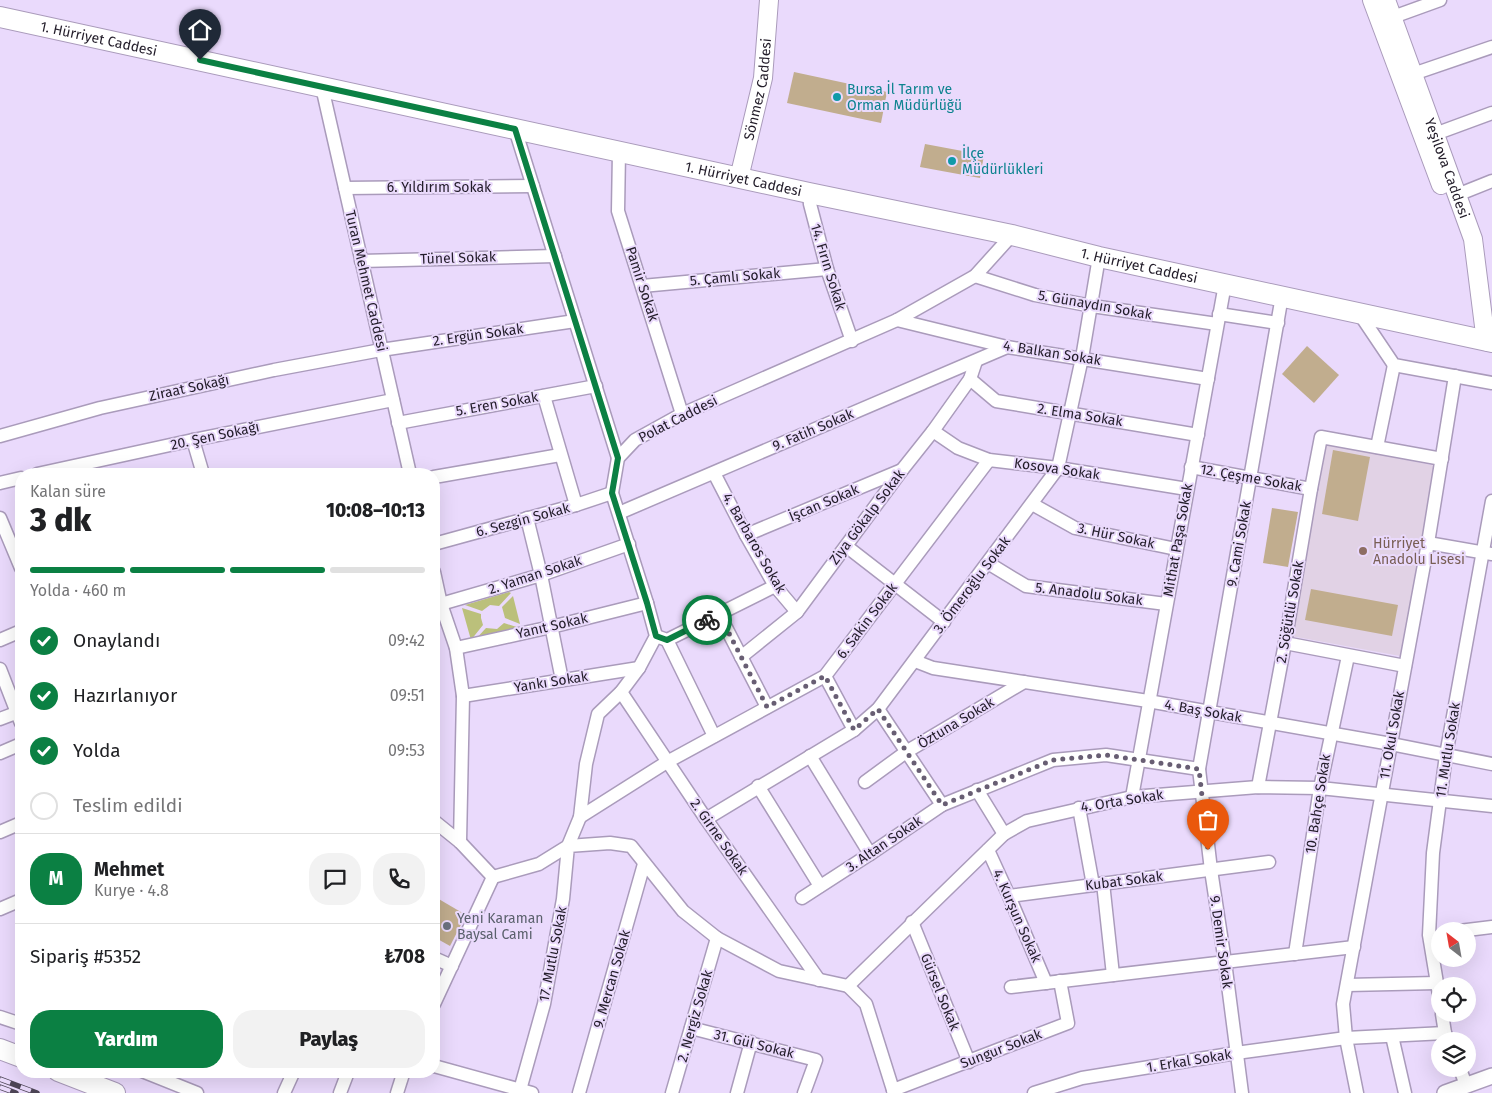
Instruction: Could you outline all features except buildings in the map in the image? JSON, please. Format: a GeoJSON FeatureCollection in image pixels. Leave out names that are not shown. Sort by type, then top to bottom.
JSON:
{"type":"FeatureCollection","features":[{"type":"Feature","properties":{"kind":"main road","name":"Sönmez Caddesi"},"geometry":{"type":"LineString","coordinates":[[739,178],[763,78],[769,0]]}},
{"type":"Feature","properties":{"kind":"main road","name":"Yeşilova Caddesi"},"geometry":{"type":"LineString","coordinates":[[1372,0],[1462,242],[1470,300],[1487,340]]}},
{"type":"Feature","properties":{"kind":"main road","name":"Yeşilova Caddesi"},"geometry":{"type":"LineString","coordinates":[[1386,0],[1473,239],[1487,340]]}},
{"type":"Feature","properties":{"kind":"main road","name":"1. Hürriyet Caddesi"},"geometry":{"type":"LineString","coordinates":[[0,17],[739,178],[1012,235],[1099,257],[1487,340]]}},
{"type":"Feature","properties":{"kind":"main road"},"geometry":{"type":"LineString","coordinates":[[0,1049],[15,1055]]}},
{"type":"Feature","properties":{"kind":"main road"},"geometry":{"type":"LineString","coordinates":[[76,1078],[115,1093]]}},
{"type":"Feature","properties":{"kind":"street"},"geometry":{"type":"LineString","coordinates":[[1393,17],[1440,0]]}},
{"type":"Feature","properties":{"kind":"street"},"geometry":{"type":"LineString","coordinates":[[1413,74],[1492,47]]}},
{"type":"Feature","properties":{"kind":"street","name":"Turan Mehmet Caddesi"},"geometry":{"type":"LineString","coordinates":[[322,87],[409,468]]}},
{"type":"Feature","properties":{"kind":"street"},"geometry":{"type":"LineString","coordinates":[[1435,134],[1492,113]]}},
{"type":"Feature","properties":{"kind":"street"},"geometry":{"type":"LineString","coordinates":[[515,129],[618,458],[612,493],[647,603],[661,638],[714,736]]}},
{"type":"Feature","properties":{"kind":"street","name":"Pamir Sokak"},"geometry":{"type":"LineString","coordinates":[[619,152],[618,211],[682,414]]}},
{"type":"Feature","properties":{"kind":"street"},"geometry":{"type":"LineString","coordinates":[[1457,195],[1492,181]]}},
{"type":"Feature","properties":{"kind":"street","name":"6. Yıldırım Sokak"},"geometry":{"type":"LineString","coordinates":[[345,188],[533,186]]}},
{"type":"Feature","properties":{"kind":"street","name":"14. Fırın Sokak"},"geometry":{"type":"LineString","coordinates":[[809,193],[810,204],[827,269],[852,341]]}},
{"type":"Feature","properties":{"kind":"street","name":"Polat Caddesi"},"geometry":{"type":"LineString","coordinates":[[618,458],[635,440],[682,414],[897,320],[976,276],[1012,235]]}},
{"type":"Feature","properties":{"kind":"street","name":"Tünel Sokak"},"geometry":{"type":"LineString","coordinates":[[361,261],[555,256]]}},
{"type":"Feature","properties":{"kind":"street","name":"3. Ömeroğlu Sokak"},"geometry":{"type":"LineString","coordinates":[[706,819],[854,730],[878,709],[1058,468],[1082,358],[1099,257]]}},
{"type":"Feature","properties":{"kind":"street","name":"5. Çamlı Sokak"},"geometry":{"type":"LineString","coordinates":[[642,286],[827,269]]}},
{"type":"Feature","properties":{"kind":"street","name":"5. Günaydın Sokak"},"geometry":{"type":"LineString","coordinates":[[976,276],[1035,295],[1092,306],[1278,323]]}},
{"type":"Feature","properties":{"kind":"street","name":"Mithat Paşa Sokak"},"geometry":{"type":"LineString","coordinates":[[1132,797],[1225,284]]}},
{"type":"Feature","properties":{"kind":"street","name":"9. Cami Sokak"},"geometry":{"type":"LineString","coordinates":[[1200,791],[1199,769],[1282,296]]}},
{"type":"Feature","properties":{"kind":"street"},"geometry":{"type":"LineString","coordinates":[[1359,313],[1394,365],[1377,447],[1442,459]]}},
{"type":"Feature","properties":{"kind":"street","name":"4. Balkan Sokak"},"geometry":{"type":"LineString","coordinates":[[897,320],[1007,347],[1208,379]]}},
{"type":"Feature","properties":{"kind":"street","name":"2. Ergün Sokak"},"geometry":{"type":"LineString","coordinates":[[381,350],[575,321]]}},
{"type":"Feature","properties":{"kind":"street","name":"9. Fatih Sokak"},"geometry":{"type":"LineString","coordinates":[[619,513],[1007,347]]}},
{"type":"Feature","properties":{"kind":"street","name":"Ziraat Sokağı"},"geometry":{"type":"LineString","coordinates":[[0,436],[100,408],[274,370],[381,350]]}},
{"type":"Feature","properties":{"kind":"street","name":"Ziya Gökalp Sokak"},"geometry":{"type":"LineString","coordinates":[[741,657],[796,612],[933,431],[970,379],[976,361]]}},
{"type":"Feature","properties":{"kind":"street"},"geometry":{"type":"LineString","coordinates":[[1394,365],[1492,383]]}},
{"type":"Feature","properties":{"kind":"street","name":"11. Okul Sokak"},"geometry":{"type":"LineString","coordinates":[[1357,1093],[1346,1038],[1343,1004],[1428,543],[1455,376]]}},
{"type":"Feature","properties":{"kind":"street","name":"2. Elma Sokak"},"geometry":{"type":"LineString","coordinates":[[970,379],[996,401],[1198,435]]}},
{"type":"Feature","properties":{"kind":"street","name":"5. Eren Sokak"},"geometry":{"type":"LineString","coordinates":[[398,423],[596,386]]}},
{"type":"Feature","properties":{"kind":"street"},"geometry":{"type":"LineString","coordinates":[[544,396],[576,505]]}},
{"type":"Feature","properties":{"kind":"street","name":"20. Şen Sokağı"},"geometry":{"type":"LineString","coordinates":[[67,468],[193,440],[393,400]]}},
{"type":"Feature","properties":{"kind":"street","name":"Kosova Sokak"},"geometry":{"type":"LineString","coordinates":[[933,431],[958,448],[989,460],[1058,468],[1187,489]]}},
{"type":"Feature","properties":{"kind":"street","name":"2. Söğütlü Sokak"},"geometry":{"type":"LineString","coordinates":[[1258,787],[1285,643],[1310,489],[1321,437],[1377,447]]}},
{"type":"Feature","properties":{"kind":"street"},"geometry":{"type":"LineString","coordinates":[[193,440],[198,468]]}},
{"type":"Feature","properties":{"kind":"street"},"geometry":{"type":"LineString","coordinates":[[440,476],[560,455]]}},
{"type":"Feature","properties":{"kind":"street","name":"6. Sakin Sokak"},"geometry":{"type":"LineString","coordinates":[[580,817],[667,762],[825,676],[989,460]]}},
{"type":"Feature","properties":{"kind":"street","name":"12. Çeşme Sokak"},"geometry":{"type":"LineString","coordinates":[[1191,467],[1310,489]]}},
{"type":"Feature","properties":{"kind":"street","name":"İşcan Sokak"},"geometry":{"type":"LineString","coordinates":[[746,535],[902,470]]}},
{"type":"Feature","properties":{"kind":"street","name":"4. Barbaros Sokak"},"geometry":{"type":"LineString","coordinates":[[714,473],[775,586],[796,612]]}},
{"type":"Feature","properties":{"kind":"street"},"geometry":{"type":"LineString","coordinates":[[0,483],[15,479]]}},
{"type":"Feature","properties":{"kind":"street","name":"6. Sezgin Sokak"},"geometry":{"type":"LineString","coordinates":[[440,542],[576,505],[612,493]]}},
{"type":"Feature","properties":{"kind":"street","name":"11. Mutlu Sokak"},"geometry":{"type":"LineString","coordinates":[[1435,922],[1433,853],[1446,755],[1487,553],[1492,500]]}},
{"type":"Feature","properties":{"kind":"street","name":"3. Hür Sokak"},"geometry":{"type":"LineString","coordinates":[[1032,504],[1075,528],[1176,549]]}},
{"type":"Feature","properties":{"kind":"street"},"geometry":{"type":"LineString","coordinates":[[0,518],[15,554]]}},
{"type":"Feature","properties":{"kind":"street"},"geometry":{"type":"LineString","coordinates":[[527,518],[541,575],[562,680]]}},
{"type":"Feature","properties":{"kind":"street"},"geometry":{"type":"LineString","coordinates":[[1428,543],[1487,553]]}},
{"type":"Feature","properties":{"kind":"street","name":"2. Yaman Sokak"},"geometry":{"type":"LineString","coordinates":[[440,604],[541,575],[628,544]]}},
{"type":"Feature","properties":{"kind":"street"},"geometry":{"type":"LineString","coordinates":[[846,546],[944,622]]}},
{"type":"Feature","properties":{"kind":"street","name":"5. Anadolu Sokak"},"geometry":{"type":"LineString","coordinates":[[988,563],[1026,586],[1166,604]]}},
{"type":"Feature","properties":{"kind":"street"},"geometry":{"type":"LineString","coordinates":[[568,846],[580,817],[586,764],[598,714],[621,692],[661,638],[719,614],[775,586]]}},
{"type":"Feature","properties":{"kind":"street","name":"Yanıt Sokak"},"geometry":{"type":"LineString","coordinates":[[456,648],[552,627],[647,603]]}},
{"type":"Feature","properties":{"kind":"street"},"geometry":{"type":"LineString","coordinates":[[440,610],[456,648],[463,696],[460,842]]}},
{"type":"Feature","properties":{"kind":"street"},"geometry":{"type":"LineString","coordinates":[[719,614],[767,707]]}},
{"type":"Feature","properties":{"kind":"street"},"geometry":{"type":"LineString","coordinates":[[0,640],[15,634]]}},
{"type":"Feature","properties":{"kind":"street"},"geometry":{"type":"LineString","coordinates":[[1285,643],[1405,666]]}},
{"type":"Feature","properties":{"kind":"street","name":"10. Bahçe Sokak"},"geometry":{"type":"LineString","coordinates":[[1295,954],[1320,788],[1330,733],[1348,656]]}},
{"type":"Feature","properties":{"kind":"street","name":"4. Baş Sokak"},"geometry":{"type":"LineString","coordinates":[[915,661],[933,668],[1270,722],[1492,764]]}},
{"type":"Feature","properties":{"kind":"street","name":"Yankı Sokak"},"geometry":{"type":"LineString","coordinates":[[463,696],[639,668]]}},
{"type":"Feature","properties":{"kind":"street"},"geometry":{"type":"LineString","coordinates":[[0,669],[15,704]]}},
{"type":"Feature","properties":{"kind":"street"},"geometry":{"type":"LineString","coordinates":[[825,676],[854,730]]}},
{"type":"Feature","properties":{"kind":"street","name":"Öztuna Sokak"},"geometry":{"type":"LineString","coordinates":[[865,782],[906,752],[1024,682]]}},
{"type":"Feature","properties":{"kind":"street","name":"2. Girne Sokak"},"geometry":{"type":"LineString","coordinates":[[621,692],[706,819],[820,980]]}},
{"type":"Feature","properties":{"kind":"street"},"geometry":{"type":"LineString","coordinates":[[878,709],[942,805]]}},
{"type":"Feature","properties":{"kind":"street"},"geometry":{"type":"LineString","coordinates":[[0,719],[15,717]]}},
{"type":"Feature","properties":{"kind":"street"},"geometry":{"type":"LineString","coordinates":[[0,753],[15,747]]}},
{"type":"Feature","properties":{"kind":"street","name":"3. Altan Sokak"},"geometry":{"type":"LineString","coordinates":[[802,898],[942,805],[1053,760],[1106,755],[1199,769]]}},
{"type":"Feature","properties":{"kind":"street"},"geometry":{"type":"LineString","coordinates":[[810,756],[870,854]]}},
{"type":"Feature","properties":{"kind":"street"},"geometry":{"type":"LineString","coordinates":[[758,786],[820,886]]}},
{"type":"Feature","properties":{"kind":"street","name":"4. Orta Sokak"},"geometry":{"type":"LineString","coordinates":[[848,986],[1004,834],[1026,821],[1132,797],[1258,787],[1320,788],[1492,806]]}},
{"type":"Feature","properties":{"kind":"street"},"geometry":{"type":"LineString","coordinates":[[977,790],[1004,834]]}},
{"type":"Feature","properties":{"kind":"street","name":"9. Demir Sokak"},"geometry":{"type":"LineString","coordinates":[[1200,791],[1242,1093]]}},
{"type":"Feature","properties":{"kind":"street"},"geometry":{"type":"LineString","coordinates":[[1079,808],[1098,884],[1113,975]]}},
{"type":"Feature","properties":{"kind":"street"},"geometry":{"type":"LineString","coordinates":[[0,832],[15,826]]}},
{"type":"Feature","properties":{"kind":"street"},"geometry":{"type":"LineString","coordinates":[[440,826],[460,842],[493,877]]}},
{"type":"Feature","properties":{"kind":"street"},"geometry":{"type":"LineString","coordinates":[[440,991],[493,877],[539,864],[568,846],[610,843],[631,846],[682,912],[718,938],[779,971],[848,986],[866,1004],[893,1092]]}},
{"type":"Feature","properties":{"kind":"street","name":"17. Mutlu Sokak"},"geometry":{"type":"LineString","coordinates":[[526,1091],[563,899],[568,846]]}},
{"type":"Feature","properties":{"kind":"street","name":"4. Kurşun Sokak"},"geometry":{"type":"LineString","coordinates":[[988,850],[1046,983]]}},
{"type":"Feature","properties":{"kind":"street","name":"Kubat Sokak"},"geometry":{"type":"LineString","coordinates":[[1009,896],[1270,862]]}},
{"type":"Feature","properties":{"kind":"street","name":"9. Mercan Sokak"},"geometry":{"type":"LineString","coordinates":[[579,1093],[644,864]]}},
{"type":"Feature","properties":{"kind":"street"},"geometry":{"type":"LineString","coordinates":[[0,909],[15,903]]}},
{"type":"Feature","properties":{"kind":"street","name":"Gürsel Sokak"},"geometry":{"type":"LineString","coordinates":[[912,922],[969,1062]]}},
{"type":"Feature","properties":{"kind":"street"},"geometry":{"type":"LineString","coordinates":[[1476,929],[1492,927]]}},
{"type":"Feature","properties":{"kind":"street","name":"2. Nergiz Sokak"},"geometry":{"type":"LineString","coordinates":[[672,1093],[718,938]]}},
{"type":"Feature","properties":{"kind":"street"},"geometry":{"type":"LineString","coordinates":[[1011,987],[1354,947]]}},
{"type":"Feature","properties":{"kind":"street"},"geometry":{"type":"LineString","coordinates":[[440,961],[452,966]]}},
{"type":"Feature","properties":{"kind":"street","name":"Sungur Sokak"},"geometry":{"type":"LineString","coordinates":[[893,1092],[1068,1024],[1060,981]]}},
{"type":"Feature","properties":{"kind":"street"},"geometry":{"type":"LineString","coordinates":[[1347,986],[1431,983]]}},
{"type":"Feature","properties":{"kind":"street"},"geometry":{"type":"LineString","coordinates":[[0,1017],[15,1022]]}},
{"type":"Feature","properties":{"kind":"street","name":"31. Gül Sokak"},"geometry":{"type":"LineString","coordinates":[[691,1028],[816,1060],[804,1093]]}},
{"type":"Feature","properties":{"kind":"street"},"geometry":{"type":"LineString","coordinates":[[1392,1036],[1406,1093]]}},
{"type":"Feature","properties":{"kind":"street","name":"1. Erkal Sokak"},"geometry":{"type":"LineString","coordinates":[[1034,1093],[1082,1078],[1236,1053],[1346,1038],[1431,1037]]}},
{"type":"Feature","properties":{"kind":"street"},"geometry":{"type":"LineString","coordinates":[[737,1093],[751,1042]]}},
{"type":"Feature","properties":{"kind":"street"},"geometry":{"type":"LineString","coordinates":[[440,1068],[526,1091]]}},
{"type":"Feature","properties":{"kind":"street"},"geometry":{"type":"LineString","coordinates":[[1445,1093],[1492,1076]]}},
{"type":"Feature","properties":{"kind":"street"},"geometry":{"type":"LineString","coordinates":[[1463,1077],[1466,1085]]}},
{"type":"Feature","properties":{"kind":"street"},"geometry":{"type":"LineString","coordinates":[[160,1078],[198,1093]]}},
{"type":"Feature","properties":{"kind":"street"},"geometry":{"type":"LineString","coordinates":[[284,1093],[291,1078]]}},
{"type":"Feature","properties":{"kind":"street"},"geometry":{"type":"LineString","coordinates":[[340,1093],[346,1078]]}},
{"type":"Feature","properties":{"kind":"street"},"geometry":{"type":"LineString","coordinates":[[397,1093],[402,1078]]}},
{"type":"Feature","properties":{"kind":"shaded area","name":"Hürriyet Anadolu Lisesi"},"geometry":{"type":"Polygon","coordinates":[[[1326,444],[1436,466],[1400,656],[1291,636],[1326,444]]]}},
{"type":"Feature","properties":{"kind":"green space"},"geometry":{"type":"Polygon","coordinates":[[[511,593],[499,606],[490,605],[482,611],[465,605],[511,593]]]}},
{"type":"Feature","properties":{"kind":"green space"},"geometry":{"type":"Polygon","coordinates":[[[513,596],[520,624],[505,618],[502,607],[513,596]]]}},
{"type":"Feature","properties":{"kind":"green space"},"geometry":{"type":"Polygon","coordinates":[[[462,608],[481,614],[483,625],[471,640],[462,608]]]}},
{"type":"Feature","properties":{"kind":"green space"},"geometry":{"type":"Polygon","coordinates":[[[504,623],[520,628],[474,641],[486,628],[497,629],[504,623]]]}},
{"type":"Feature","properties":{"kind":"railway"},"geometry":{"type":"LineString","coordinates":[[0,1079],[37,1093]]}},
{"type":"Feature","properties":{"kind":"railway"},"geometry":{"type":"LineString","coordinates":[[0,1087],[16,1093]]}},
{"type":"Feature","properties":{"kind":"way so far"},"geometry":{"type":"LineString","coordinates":[[707,620],[719,614],[767,707],[825,676],[854,730],[878,709],[942,805],[1053,760],[1106,755],[1199,769],[1208,850]]}},
{"type":"Feature","properties":{"kind":"place","name":"Bursa İl Tarım ve Orman Müdürlüğü"},"geometry":{"type":"Point","coordinates":[837,97]}},
{"type":"Feature","properties":{"kind":"place","name":"İlçe Müdürlükleri"},"geometry":{"type":"Point","coordinates":[952,161]}},
{"type":"Feature","properties":{"kind":"place","name":"Hürriyet Anadolu Lisesi"},"geometry":{"type":"Point","coordinates":[1363,551]}},
{"type":"Feature","properties":{"kind":"place","name":"Yeni Karaman Baysal Cami"},"geometry":{"type":"Point","coordinates":[447,926]}},
{"type":"Feature","properties":{"kind":"route"},"geometry":{"type":"LineString","coordinates":[[200,60],[515,129],[618,458],[612,493],[656,636],[667,640],[707,620]]}}]}
